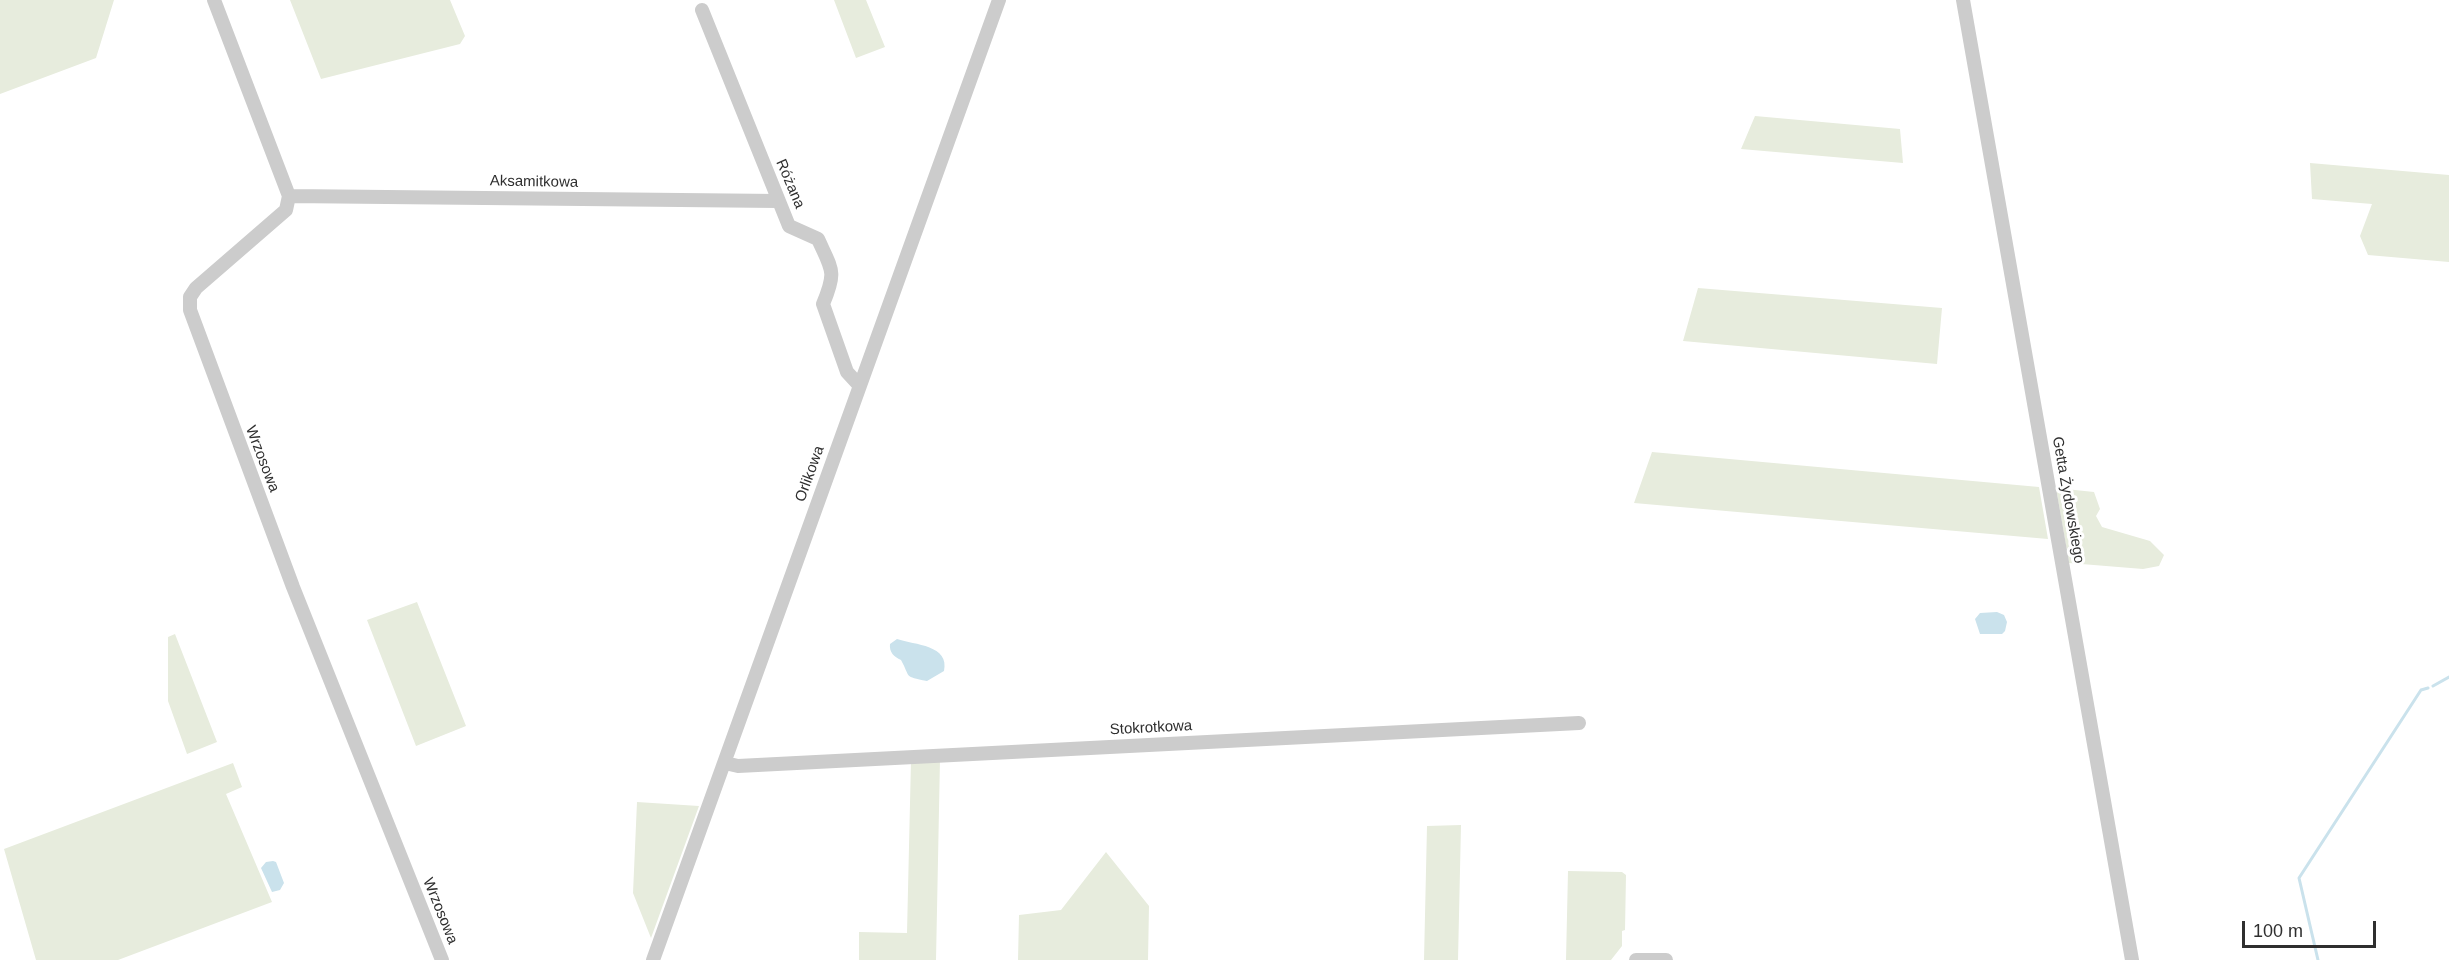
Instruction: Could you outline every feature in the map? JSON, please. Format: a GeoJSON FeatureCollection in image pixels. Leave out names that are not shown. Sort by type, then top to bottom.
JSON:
{"type":"FeatureCollection","features":[{"type":"Feature","properties":{"kind":"street"},"geometry":{"type":"LineString","coordinates":[[214,0],[289,196]]}},
{"type":"Feature","properties":{"kind":"street","name":"Orlikowa"},"geometry":{"type":"LineString","coordinates":[[653,960],[999,0]]}},
{"type":"Feature","properties":{"kind":"street","name":"Getta Żydowskiego"},"geometry":{"type":"LineString","coordinates":[[1963,0],[2132,960]]}},
{"type":"Feature","properties":{"kind":"street","name":"Różana"},"geometry":{"type":"LineString","coordinates":[[702,10],[789,226],[819,239],[831,268],[833,282],[823,304],[847,372],[860,385]]}},
{"type":"Feature","properties":{"kind":"street","name":"Aksamitkowa"},"geometry":{"type":"LineString","coordinates":[[289,196],[778,201]]}},
{"type":"Feature","properties":{"kind":"street","name":"Wrzosowa"},"geometry":{"type":"LineString","coordinates":[[289,196],[286,210],[196,288],[190,297],[190,310],[293,587],[442,960]]}},
{"type":"Feature","properties":{"kind":"street","name":"Stokrotkowa"},"geometry":{"type":"LineString","coordinates":[[725,763],[738,766],[1579,723]]}},
{"type":"Feature","properties":{"kind":"street"},"geometry":{"type":"LineString","coordinates":[[1636,960],[1666,960]]}},
{"type":"Feature","properties":{"kind":"shaded area"},"geometry":{"type":"Polygon","coordinates":[[[0,0],[114,0],[96,58],[0,94],[0,0]]]}},
{"type":"Feature","properties":{"kind":"shaded area"},"geometry":{"type":"Polygon","coordinates":[[[290,0],[450,0],[465,36],[460,44],[321,79],[290,0]]]}},
{"type":"Feature","properties":{"kind":"shaded area"},"geometry":{"type":"Polygon","coordinates":[[[834,0],[866,0],[885,47],[856,58],[834,0]]]}},
{"type":"Feature","properties":{"kind":"shaded area"},"geometry":{"type":"Polygon","coordinates":[[[1755,116],[1900,129],[1903,163],[1741,149],[1755,116]]]}},
{"type":"Feature","properties":{"kind":"shaded area"},"geometry":{"type":"Polygon","coordinates":[[[2310,163],[2449,175],[2449,262],[2368,255],[2360,236],[2372,204],[2312,199],[2310,163]]]}},
{"type":"Feature","properties":{"kind":"shaded area"},"geometry":{"type":"Polygon","coordinates":[[[1698,288],[1942,308],[1937,364],[1683,341],[1698,288]]]}},
{"type":"Feature","properties":{"kind":"shaded area"},"geometry":{"type":"Polygon","coordinates":[[[1652,452],[2039,487],[2048,539],[1634,503],[1652,452]]]}},
{"type":"Feature","properties":{"kind":"shaded area"},"geometry":{"type":"Polygon","coordinates":[[[2056,488],[2094,492],[2100,509],[2096,516],[2102,527],[2150,541],[2164,555],[2159,566],[2143,569],[2069,563],[2056,488]]]}},
{"type":"Feature","properties":{"kind":"shaded area"},"geometry":{"type":"Polygon","coordinates":[[[417,602],[466,726],[416,746],[367,620],[417,602]]]}},
{"type":"Feature","properties":{"kind":"shaded area"},"geometry":{"type":"Polygon","coordinates":[[[175,634],[217,742],[187,754],[168,701],[168,637],[175,634]]]}},
{"type":"Feature","properties":{"kind":"shaded area"},"geometry":{"type":"Polygon","coordinates":[[[940,759],[936,960],[859,960],[859,932],[907,933],[911,760],[940,759]]]}},
{"type":"Feature","properties":{"kind":"shaded area"},"geometry":{"type":"Polygon","coordinates":[[[233,763],[242,787],[226,794],[272,902],[118,960],[36,960],[4,849],[233,763]]]}},
{"type":"Feature","properties":{"kind":"shaded area"},"geometry":{"type":"Polygon","coordinates":[[[637,802],[699,806],[651,938],[633,893],[637,802]]]}},
{"type":"Feature","properties":{"kind":"shaded area"},"geometry":{"type":"Polygon","coordinates":[[[1461,825],[1458,960],[1424,960],[1427,826],[1461,825]]]}},
{"type":"Feature","properties":{"kind":"shaded area"},"geometry":{"type":"Polygon","coordinates":[[[1106,852],[1149,906],[1148,960],[1018,960],[1019,915],[1061,910],[1106,852]]]}},
{"type":"Feature","properties":{"kind":"shaded area"},"geometry":{"type":"Polygon","coordinates":[[[1568,871],[1622,872],[1626,875],[1625,930],[1622,931],[1622,946],[1611,960],[1566,960],[1568,871]]]}},
{"type":"Feature","properties":{"kind":"water"},"geometry":{"type":"Polygon","coordinates":[[[1997,612],[2004,615],[2007,622],[2005,631],[2002,634],[1980,634],[1975,619],[1980,613],[1997,612]]]}},
{"type":"Feature","properties":{"kind":"water"},"geometry":{"type":"Polygon","coordinates":[[[897,639],[937,651],[942,656],[944,671],[927,681],[911,677],[901,660],[891,652],[890,644],[897,639]]]}},
{"type":"Feature","properties":{"kind":"water"},"geometry":{"type":"Polygon","coordinates":[[[266,862],[276,862],[284,883],[280,890],[272,892],[261,868],[266,862]]]}},
{"type":"Feature","properties":{"kind":"waterway"},"geometry":{"type":"LineString","coordinates":[[2433,686],[2449,677]]}},
{"type":"Feature","properties":{"kind":"waterway"},"geometry":{"type":"LineString","coordinates":[[2318,960],[2299,878],[2421,690],[2428,688]]}}]}
